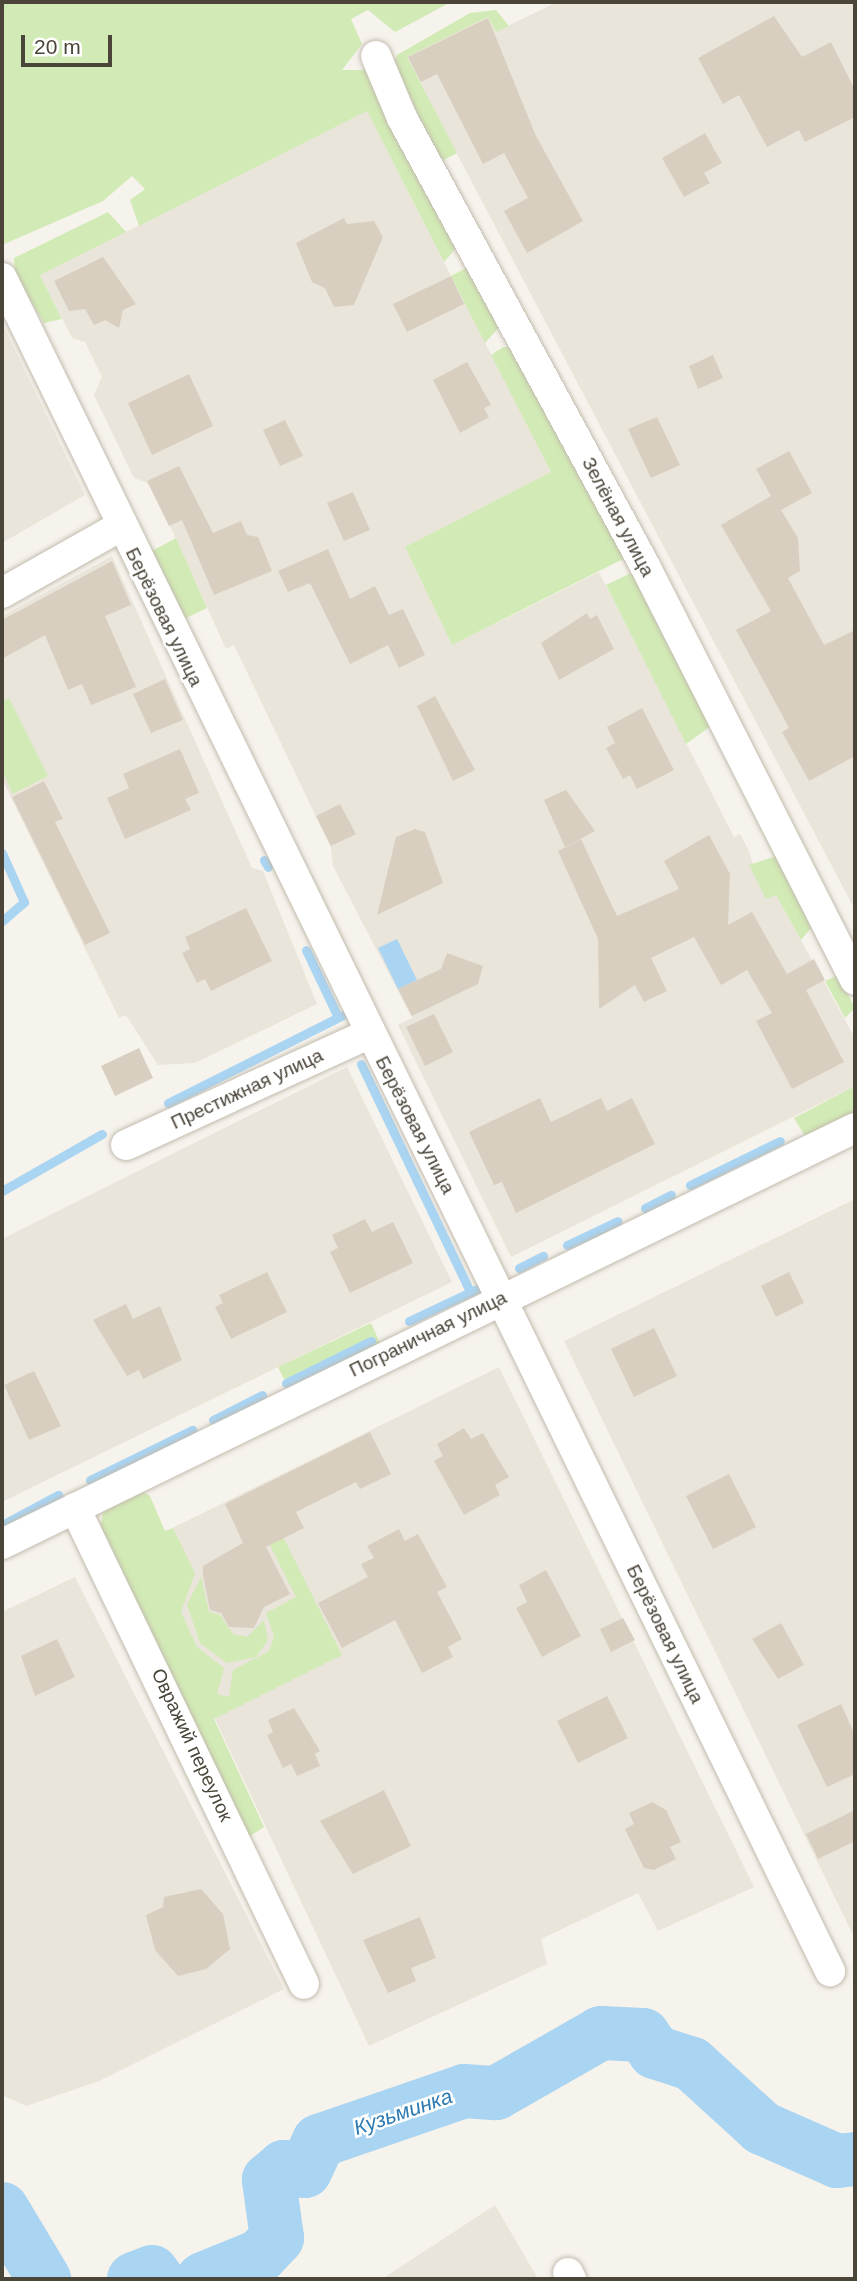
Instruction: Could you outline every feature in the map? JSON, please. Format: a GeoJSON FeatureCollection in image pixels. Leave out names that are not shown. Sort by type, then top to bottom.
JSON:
{"type":"FeatureCollection","features":[{"type":"Feature","properties":{"kind":"street","name":"Зелёная улица"},"geometry":{"type":"LineString","coordinates":[[376,56],[402,118],[645,566],[855,980]]}},
{"type":"Feature","properties":{"kind":"street","name":"Берёзовая улица"},"geometry":{"type":"LineString","coordinates":[[2,278],[120,527],[502,1298],[830,1971]]}},
{"type":"Feature","properties":{"kind":"street"},"geometry":{"type":"LineString","coordinates":[[2,593],[120,527]]}},
{"type":"Feature","properties":{"kind":"street","name":"Престижная улица"},"geometry":{"type":"LineString","coordinates":[[126,1145],[369,1034]]}},
{"type":"Feature","properties":{"kind":"street","name":"Пограничная улица"},"geometry":{"type":"LineString","coordinates":[[2,1544],[855,1128]]}},
{"type":"Feature","properties":{"kind":"street","name":"Овражий переулок"},"geometry":{"type":"LineString","coordinates":[[75,1508],[304,1984]]}},
{"type":"Feature","properties":{"kind":"shaded area"},"geometry":{"type":"Polygon","coordinates":[[[557,2],[855,2],[855,910],[406,57],[488,17],[496,32],[557,2]]]}},
{"type":"Feature","properties":{"kind":"shaded area"},"geometry":{"type":"Polygon","coordinates":[[[367,111],[551,472],[405,547],[452,645],[599,572],[734,837],[740,834],[747,847],[766,899],[776,895],[855,1038],[855,1086],[511,1257],[398,1025],[412,1018],[333,866],[331,848],[234,645],[226,649],[148,483],[134,478],[94,395],[102,377],[85,342],[72,338],[40,275],[367,111]]]}},
{"type":"Feature","properties":{"kind":"shaded area"},"geometry":{"type":"Polygon","coordinates":[[[2,326],[85,495],[2,543],[2,326]]]}},
{"type":"Feature","properties":{"kind":"shaded area"},"geometry":{"type":"Polygon","coordinates":[[[112,556],[252,868],[263,871],[317,1004],[195,1063],[158,1065],[126,1015],[119,1018],[2,779],[2,616],[112,556]]]}},
{"type":"Feature","properties":{"kind":"shaded area"},"geometry":{"type":"Polygon","coordinates":[[[347,1067],[452,1282],[2,1502],[2,1239],[347,1067]]]}},
{"type":"Feature","properties":{"kind":"shaded area"},"geometry":{"type":"Polygon","coordinates":[[[855,1199],[855,1939],[564,1341],[855,1199]]]}},
{"type":"Feature","properties":{"kind":"shaded area"},"geometry":{"type":"Polygon","coordinates":[[[499,1367],[754,1887],[658,1931],[638,1893],[541,1939],[547,1964],[369,2046],[134,1547],[499,1367]]]}},
{"type":"Feature","properties":{"kind":"shaded area"},"geometry":{"type":"Polygon","coordinates":[[[75,1577],[284,1989],[99,2081],[26,2106],[2,2095],[2,1612],[75,1577]]]}},
{"type":"Feature","properties":{"kind":"shaded area"},"geometry":{"type":"Polygon","coordinates":[[[495,2205],[538,2279],[382,2279],[495,2205]]]}},
{"type":"Feature","properties":{"kind":"green space"},"geometry":{"type":"Polygon","coordinates":[[[2,2],[451,2],[395,32],[368,10],[351,19],[362,44],[342,70],[367,70],[459,245],[444,262],[367,111],[139,226],[130,200],[145,189],[132,176],[103,201],[2,245],[2,2]]]}},
{"type":"Feature","properties":{"kind":"green space"},"geometry":{"type":"Polygon","coordinates":[[[496,10],[509,26],[496,32],[488,17],[407,57],[457,153],[440,162],[394,63],[397,55],[470,13],[496,10]]]}},
{"type":"Feature","properties":{"kind":"green space"},"geometry":{"type":"Polygon","coordinates":[[[108,212],[126,232],[40,275],[62,319],[44,323],[15,275],[14,258],[108,212]]]}},
{"type":"Feature","properties":{"kind":"green space"},"geometry":{"type":"Polygon","coordinates":[[[466,268],[502,324],[485,343],[451,276],[466,268]]]}},
{"type":"Feature","properties":{"kind":"green space"},"geometry":{"type":"Polygon","coordinates":[[[503,347],[514,347],[629,556],[452,645],[405,547],[551,472],[491,355],[503,347]]]}},
{"type":"Feature","properties":{"kind":"green space"},"geometry":{"type":"Polygon","coordinates":[[[176,538],[207,608],[184,619],[152,551],[176,538]]]}},
{"type":"Feature","properties":{"kind":"green space"},"geometry":{"type":"Polygon","coordinates":[[[635,571],[712,725],[686,744],[606,585],[635,571]]]}},
{"type":"Feature","properties":{"kind":"green space"},"geometry":{"type":"Polygon","coordinates":[[[9,698],[48,776],[13,794],[2,771],[2,702],[9,698]]]}},
{"type":"Feature","properties":{"kind":"green space"},"geometry":{"type":"Polygon","coordinates":[[[776,856],[812,927],[801,940],[776,895],[766,899],[749,865],[776,856]]]}},
{"type":"Feature","properties":{"kind":"green space"},"geometry":{"type":"Polygon","coordinates":[[[838,975],[855,1008],[845,1018],[825,981],[838,975]]]}},
{"type":"Feature","properties":{"kind":"green space"},"geometry":{"type":"Polygon","coordinates":[[[855,1086],[855,1119],[812,1140],[803,1133],[794,1118],[855,1086]]]}},
{"type":"Feature","properties":{"kind":"green space"},"geometry":{"type":"Polygon","coordinates":[[[371,1323],[380,1343],[294,1390],[286,1383],[278,1367],[371,1323]]]}},
{"type":"Feature","properties":{"kind":"green space"},"geometry":{"type":"Polygon","coordinates":[[[138,1489],[150,1496],[165,1531],[173,1528],[195,1573],[181,1612],[197,1647],[224,1668],[217,1694],[229,1697],[233,1670],[269,1651],[274,1637],[266,1613],[296,1597],[269,1543],[282,1535],[342,1655],[214,1719],[264,1827],[244,1840],[100,1529],[104,1507],[138,1489]]]}},
{"type":"Feature","properties":{"kind":"green space"},"geometry":{"type":"Polygon","coordinates":[[[201,1577],[209,1612],[220,1615],[233,1634],[247,1637],[264,1620],[268,1640],[256,1657],[227,1663],[200,1643],[187,1605],[201,1577]]]}},
{"type":"Feature","properties":{"kind":"water"},"geometry":{"type":"Polygon","coordinates":[[[397,939],[417,980],[398,989],[378,948],[397,939]]]}},
{"type":"Feature","properties":{"kind":"building"},"geometry":{"type":"Polygon","coordinates":[[[774,16],[802,57],[831,42],[855,90],[855,117],[805,142],[799,130],[767,147],[739,95],[723,104],[698,58],[774,16]]]}},
{"type":"Feature","properties":{"kind":"building"},"geometry":{"type":"Polygon","coordinates":[[[488,18],[536,136],[583,221],[527,253],[504,211],[528,198],[504,153],[483,164],[437,74],[421,82],[408,57],[488,18]]]}},
{"type":"Feature","properties":{"kind":"building"},"geometry":{"type":"Polygon","coordinates":[[[705,133],[722,163],[704,173],[710,183],[684,197],[662,158],[705,133]]]}},
{"type":"Feature","properties":{"kind":"building"},"geometry":{"type":"Polygon","coordinates":[[[344,218],[347,224],[374,221],[383,237],[354,305],[334,307],[325,288],[312,282],[296,243],[344,218]]]}},
{"type":"Feature","properties":{"kind":"building"},"geometry":{"type":"Polygon","coordinates":[[[103,257],[136,304],[123,310],[119,328],[105,320],[94,325],[85,309],[69,311],[54,281],[103,257]]]}},
{"type":"Feature","properties":{"kind":"building"},"geometry":{"type":"Polygon","coordinates":[[[451,276],[464,304],[407,332],[393,304],[451,276]]]}},
{"type":"Feature","properties":{"kind":"building"},"geometry":{"type":"Polygon","coordinates":[[[713,355],[723,378],[698,389],[689,366],[713,355]]]}},
{"type":"Feature","properties":{"kind":"building"},"geometry":{"type":"Polygon","coordinates":[[[467,362],[491,405],[484,408],[489,417],[460,433],[433,380],[467,362]]]}},
{"type":"Feature","properties":{"kind":"building"},"geometry":{"type":"Polygon","coordinates":[[[189,374],[213,426],[152,455],[128,403],[189,374]]]}},
{"type":"Feature","properties":{"kind":"building"},"geometry":{"type":"Polygon","coordinates":[[[657,417],[680,465],[651,478],[628,429],[657,417]]]}},
{"type":"Feature","properties":{"kind":"building"},"geometry":{"type":"Polygon","coordinates":[[[285,420],[303,456],[280,466],[263,430],[285,420]]]}},
{"type":"Feature","properties":{"kind":"building"},"geometry":{"type":"Polygon","coordinates":[[[789,451],[812,493],[781,510],[798,538],[800,571],[788,578],[824,645],[855,630],[855,756],[809,781],[782,732],[789,728],[736,630],[771,611],[721,525],[771,496],[756,469],[789,451]]]}},
{"type":"Feature","properties":{"kind":"building"},"geometry":{"type":"Polygon","coordinates":[[[179,466],[213,533],[241,521],[247,535],[258,537],[272,571],[214,595],[182,520],[169,526],[147,481],[179,466]]]}},
{"type":"Feature","properties":{"kind":"building"},"geometry":{"type":"Polygon","coordinates":[[[353,492],[370,530],[344,541],[327,503],[353,492]]]}},
{"type":"Feature","properties":{"kind":"building"},"geometry":{"type":"Polygon","coordinates":[[[328,549],[350,599],[375,586],[389,615],[403,609],[425,655],[399,668],[388,645],[350,664],[310,583],[288,592],[278,571],[328,549]]]}},
{"type":"Feature","properties":{"kind":"building"},"geometry":{"type":"Polygon","coordinates":[[[112,561],[131,605],[105,616],[136,687],[91,705],[82,684],[68,690],[45,635],[2,659],[2,620],[112,561]]]}},
{"type":"Feature","properties":{"kind":"building"},"geometry":{"type":"Polygon","coordinates":[[[587,613],[590,619],[597,615],[614,649],[559,680],[541,643],[587,613]]]}},
{"type":"Feature","properties":{"kind":"building"},"geometry":{"type":"Polygon","coordinates":[[[165,679],[183,720],[151,733],[133,694],[165,679]]]}},
{"type":"Feature","properties":{"kind":"building"},"geometry":{"type":"Polygon","coordinates":[[[435,696],[475,770],[453,781],[417,706],[435,696]]]}},
{"type":"Feature","properties":{"kind":"building"},"geometry":{"type":"Polygon","coordinates":[[[642,708],[674,770],[637,789],[630,775],[623,779],[606,748],[615,743],[607,727],[642,708]]]}},
{"type":"Feature","properties":{"kind":"building"},"geometry":{"type":"Polygon","coordinates":[[[180,749],[199,793],[185,799],[191,810],[125,839],[107,798],[129,788],[123,774],[180,749]]]}},
{"type":"Feature","properties":{"kind":"building"},"geometry":{"type":"Polygon","coordinates":[[[44,781],[63,819],[55,822],[110,933],[85,945],[12,797],[44,781]]]}},
{"type":"Feature","properties":{"kind":"building"},"geometry":{"type":"Polygon","coordinates":[[[566,790],[595,831],[565,847],[544,800],[566,790]]]}},
{"type":"Feature","properties":{"kind":"building"},"geometry":{"type":"Polygon","coordinates":[[[340,804],[356,834],[331,846],[316,816],[340,804]]]}},
{"type":"Feature","properties":{"kind":"building"},"geometry":{"type":"Polygon","coordinates":[[[415,829],[425,832],[443,883],[377,915],[396,837],[415,829]]]}},
{"type":"Feature","properties":{"kind":"building"},"geometry":{"type":"Polygon","coordinates":[[[709,835],[730,874],[728,925],[752,912],[787,974],[814,959],[825,980],[806,990],[844,1062],[792,1089],[756,1021],[772,1013],[747,970],[721,985],[694,937],[651,958],[667,991],[644,1002],[635,985],[599,1009],[598,939],[558,851],[581,839],[617,916],[679,889],[664,861],[709,835]]]}},
{"type":"Feature","properties":{"kind":"building"},"geometry":{"type":"Polygon","coordinates":[[[246,908],[272,961],[211,991],[205,979],[197,983],[182,953],[190,949],[185,937],[246,908]]]}},
{"type":"Feature","properties":{"kind":"building"},"geometry":{"type":"Polygon","coordinates":[[[447,953],[483,966],[478,984],[412,1016],[398,989],[441,969],[447,953]]]}},
{"type":"Feature","properties":{"kind":"building"},"geometry":{"type":"Polygon","coordinates":[[[434,1014],[453,1052],[425,1066],[406,1027],[434,1014]]]}},
{"type":"Feature","properties":{"kind":"building"},"geometry":{"type":"Polygon","coordinates":[[[139,1048],[153,1078],[115,1096],[101,1066],[139,1048]]]}},
{"type":"Feature","properties":{"kind":"building"},"geometry":{"type":"Polygon","coordinates":[[[540,1098],[551,1122],[601,1098],[607,1111],[632,1098],[655,1144],[516,1213],[502,1182],[494,1185],[469,1132],[540,1098]]]}},
{"type":"Feature","properties":{"kind":"building"},"geometry":{"type":"Polygon","coordinates":[[[365,1219],[372,1232],[393,1222],[413,1263],[350,1293],[330,1252],[338,1248],[332,1235],[365,1219]]]}},
{"type":"Feature","properties":{"kind":"building"},"geometry":{"type":"Polygon","coordinates":[[[267,1272],[287,1312],[231,1339],[215,1307],[223,1303],[219,1295],[267,1272]]]}},
{"type":"Feature","properties":{"kind":"building"},"geometry":{"type":"Polygon","coordinates":[[[789,1272],[804,1303],[776,1317],[761,1286],[789,1272]]]}},
{"type":"Feature","properties":{"kind":"building"},"geometry":{"type":"Polygon","coordinates":[[[126,1304],[133,1319],[160,1306],[182,1360],[143,1379],[139,1370],[127,1376],[93,1320],[126,1304]]]}},
{"type":"Feature","properties":{"kind":"building"},"geometry":{"type":"Polygon","coordinates":[[[654,1328],[677,1376],[634,1397],[611,1349],[654,1328]]]}},
{"type":"Feature","properties":{"kind":"building"},"geometry":{"type":"Polygon","coordinates":[[[34,1371],[61,1426],[29,1440],[4,1385],[34,1371]]]}},
{"type":"Feature","properties":{"kind":"building"},"geometry":{"type":"Polygon","coordinates":[[[464,1428],[471,1439],[483,1433],[509,1477],[495,1485],[500,1495],[464,1515],[434,1461],[443,1456],[437,1444],[464,1428]]]}},
{"type":"Feature","properties":{"kind":"building"},"geometry":{"type":"Polygon","coordinates":[[[370,1432],[391,1474],[360,1489],[356,1482],[296,1512],[304,1528],[266,1547],[290,1594],[264,1607],[254,1628],[229,1627],[221,1613],[210,1610],[203,1575],[203,1566],[243,1543],[225,1504],[370,1432]]]}},
{"type":"Feature","properties":{"kind":"building"},"geometry":{"type":"Polygon","coordinates":[[[729,1474],[756,1527],[713,1549],[686,1496],[729,1474]]]}},
{"type":"Feature","properties":{"kind":"building"},"geometry":{"type":"Polygon","coordinates":[[[399,1529],[405,1541],[418,1534],[447,1587],[437,1592],[462,1639],[448,1647],[453,1657],[422,1673],[395,1620],[342,1648],[318,1603],[368,1577],[361,1564],[374,1558],[367,1546],[399,1529]]]}},
{"type":"Feature","properties":{"kind":"building"},"geometry":{"type":"Polygon","coordinates":[[[546,1570],[581,1636],[542,1657],[516,1608],[527,1602],[519,1585],[546,1570]]]}},
{"type":"Feature","properties":{"kind":"building"},"geometry":{"type":"Polygon","coordinates":[[[623,1618],[635,1640],[611,1652],[600,1629],[623,1618]]]}},
{"type":"Feature","properties":{"kind":"building"},"geometry":{"type":"Polygon","coordinates":[[[781,1623],[804,1665],[778,1679],[752,1639],[781,1623]]]}},
{"type":"Feature","properties":{"kind":"building"},"geometry":{"type":"Polygon","coordinates":[[[57,1639],[75,1677],[35,1696],[21,1656],[57,1639]]]}},
{"type":"Feature","properties":{"kind":"building"},"geometry":{"type":"Polygon","coordinates":[[[607,1696],[628,1738],[578,1763],[557,1721],[607,1696]]]}},
{"type":"Feature","properties":{"kind":"building"},"geometry":{"type":"Polygon","coordinates":[[[841,1704],[855,1735],[855,1774],[827,1787],[797,1725],[841,1704]]]}},
{"type":"Feature","properties":{"kind":"building"},"geometry":{"type":"Polygon","coordinates":[[[294,1708],[320,1751],[315,1754],[320,1766],[297,1776],[291,1764],[283,1768],[267,1735],[273,1732],[268,1720],[294,1708]]]}},
{"type":"Feature","properties":{"kind":"building"},"geometry":{"type":"Polygon","coordinates":[[[384,1790],[411,1846],[353,1874],[320,1821],[384,1790]]]}},
{"type":"Feature","properties":{"kind":"building"},"geometry":{"type":"Polygon","coordinates":[[[652,1802],[666,1810],[681,1842],[670,1847],[676,1859],[654,1870],[644,1868],[625,1829],[634,1824],[629,1813],[652,1802]]]}},
{"type":"Feature","properties":{"kind":"building"},"geometry":{"type":"Polygon","coordinates":[[[855,1810],[855,1841],[818,1859],[806,1834],[855,1810]]]}},
{"type":"Feature","properties":{"kind":"building"},"geometry":{"type":"Polygon","coordinates":[[[201,1889],[223,1914],[230,1949],[206,1969],[178,1976],[155,1950],[146,1915],[163,1907],[164,1897],[201,1889]]]}},
{"type":"Feature","properties":{"kind":"building"},"geometry":{"type":"Polygon","coordinates":[[[420,1917],[436,1958],[411,1968],[416,1981],[388,1993],[363,1940],[420,1917]]]}},
{"type":"Feature","properties":{"kind":"waterway"},"geometry":{"type":"LineString","coordinates":[[2,853],[24,902],[2,921]]}},
{"type":"Feature","properties":{"kind":"waterway"},"geometry":{"type":"LineString","coordinates":[[264,860],[268,867]]}},
{"type":"Feature","properties":{"kind":"waterway"},"geometry":{"type":"LineString","coordinates":[[306,950],[338,1017]]}},
{"type":"Feature","properties":{"kind":"waterway"},"geometry":{"type":"LineString","coordinates":[[168,1103],[343,1015]]}},
{"type":"Feature","properties":{"kind":"waterway"},"geometry":{"type":"LineString","coordinates":[[361,1064],[470,1292]]}},
{"type":"Feature","properties":{"kind":"waterway"},"geometry":{"type":"LineString","coordinates":[[2,1191],[102,1134]]}},
{"type":"Feature","properties":{"kind":"waterway"},"geometry":{"type":"LineString","coordinates":[[690,1185],[780,1141]]}},
{"type":"Feature","properties":{"kind":"waterway"},"geometry":{"type":"LineString","coordinates":[[645,1208],[671,1195]]}},
{"type":"Feature","properties":{"kind":"waterway"},"geometry":{"type":"LineString","coordinates":[[567,1245],[618,1221]]}},
{"type":"Feature","properties":{"kind":"waterway"},"geometry":{"type":"LineString","coordinates":[[519,1268],[543,1256]]}},
{"type":"Feature","properties":{"kind":"waterway"},"geometry":{"type":"LineString","coordinates":[[409,1321],[483,1286]]}},
{"type":"Feature","properties":{"kind":"waterway"},"geometry":{"type":"LineString","coordinates":[[286,1383],[371,1341]]}},
{"type":"Feature","properties":{"kind":"waterway"},"geometry":{"type":"LineString","coordinates":[[213,1420],[262,1395]]}},
{"type":"Feature","properties":{"kind":"waterway"},"geometry":{"type":"LineString","coordinates":[[90,1480],[192,1430]]}},
{"type":"Feature","properties":{"kind":"waterway"},"geometry":{"type":"LineString","coordinates":[[2,1525],[58,1495]]}},
{"type":"Feature","properties":{"kind":"waterway","name":"Кузьминка"},"geometry":{"type":"LineString","coordinates":[[203,2279],[260,2256],[277,2238],[269,2180],[284,2167],[305,2171],[319,2141],[464,2091],[496,2093],[601,2033],[643,2035],[655,2052],[692,2064],[762,2128],[837,2161],[855,2159]]}},
{"type":"Feature","properties":{"kind":"waterway","name":"Кузьминка"},"geometry":{"type":"LineString","coordinates":[[2,2209],[44,2279]]}},
{"type":"Feature","properties":{"kind":"waterway","name":"Кузьминка"},"geometry":{"type":"LineString","coordinates":[[134,2279],[152,2272],[157,2279]]}}]}
